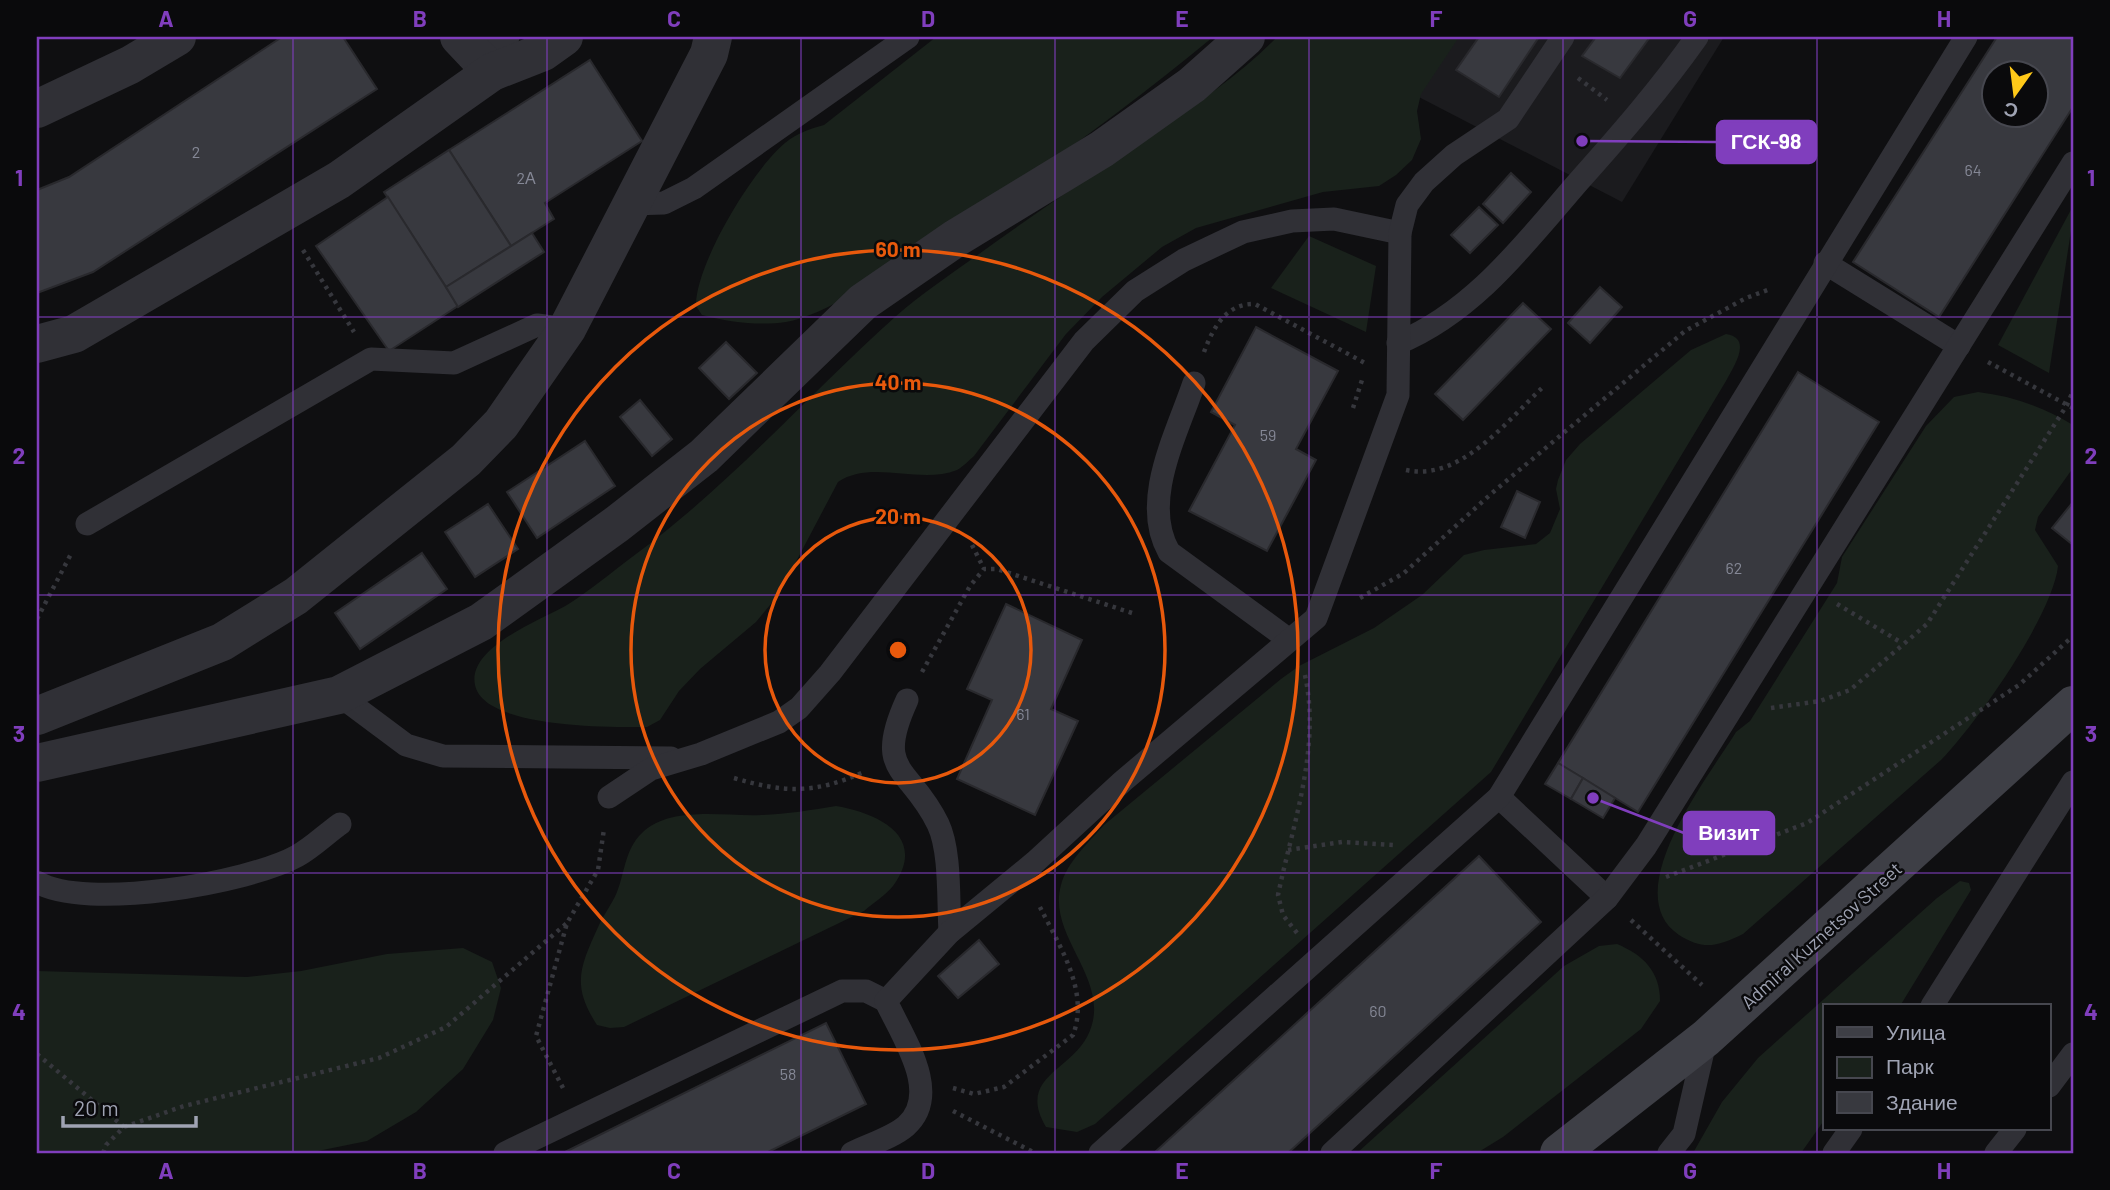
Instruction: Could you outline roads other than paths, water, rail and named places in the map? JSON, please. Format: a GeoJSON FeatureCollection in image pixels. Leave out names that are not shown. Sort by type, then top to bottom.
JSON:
{"type":"FeatureCollection","features":[{"type":"Feature","properties":{"kind":"main road","name":"Admiral Kuznetsov Street"},"geometry":{"type":"LineString","coordinates":[[1559,1153],[1720,1026],[2073,705]]}},
{"type":"Feature","properties":{"kind":"street"},"geometry":{"type":"LineString","coordinates":[[37,109],[130,65],[177,37]]}},
{"type":"Feature","properties":{"kind":"street"},"geometry":{"type":"LineString","coordinates":[[37,344],[74,334],[282,216],[339,180],[475,54],[543,52],[564,37]]}},
{"type":"Feature","properties":{"kind":"street"},"geometry":{"type":"LineString","coordinates":[[37,716],[222,642],[296,596],[475,451],[522,397],[567,329],[709,54],[713,37]]}},
{"type":"Feature","properties":{"kind":"street"},"geometry":{"type":"LineString","coordinates":[[37,763],[339,695],[481,622],[542,580],[704,456],[863,302],[956,238],[1102,149],[1192,85],[1246,37]]}},
{"type":"Feature","properties":{"kind":"lane"},"geometry":{"type":"LineString","coordinates":[[475,54],[509,37]]}},
{"type":"Feature","properties":{"kind":"lane"},"geometry":{"type":"LineString","coordinates":[[630,204],[664,202],[694,188],[908,37]]}},
{"type":"Feature","properties":{"kind":"lane"},"geometry":{"type":"LineString","coordinates":[[886,1001],[950,932],[1023,873],[1123,781],[1316,618],[1398,395],[1400,233],[1407,205],[1424,181],[1454,155],[1508,119],[1563,37]]}},
{"type":"Feature","properties":{"kind":"lane"},"geometry":{"type":"LineString","coordinates":[[1398,343],[1429,331],[1465,304],[1527,241],[1634,119],[1697,37]]}},
{"type":"Feature","properties":{"kind":"lane"},"geometry":{"type":"LineString","coordinates":[[1100,1153],[1499,797],[1966,37]]}},
{"type":"Feature","properties":{"kind":"lane"},"geometry":{"type":"LineString","coordinates":[[1332,1153],[1606,898],[1646,846],[2073,163]]}},
{"type":"Feature","properties":{"kind":"lane"},"geometry":{"type":"LineString","coordinates":[[609,797],[651,769],[701,754],[779,722],[799,708],[830,673],[1084,341],[1135,291],[1184,260],[1256,229],[1292,221],[1334,219],[1400,233]]}},
{"type":"Feature","properties":{"kind":"lane"},"geometry":{"type":"LineString","coordinates":[[1825,263],[1959,345]]}},
{"type":"Feature","properties":{"kind":"lane"},"geometry":{"type":"LineString","coordinates":[[87,524],[371,359],[454,363],[537,325],[567,329]]}},
{"type":"Feature","properties":{"kind":"lane"},"geometry":{"type":"LineString","coordinates":[[1194,383],[1161,481],[1157,523],[1161,538],[1169,552],[1288,639]]}},
{"type":"Feature","properties":{"kind":"lane"},"geometry":{"type":"LineString","coordinates":[[339,695],[405,746],[443,756],[685,758]]}},
{"type":"Feature","properties":{"kind":"lane"},"geometry":{"type":"LineString","coordinates":[[907,700],[894,731],[893,758],[939,826],[947,870],[950,932]]}},
{"type":"Feature","properties":{"kind":"lane"},"geometry":{"type":"LineString","coordinates":[[1933,1004],[2073,782]]}},
{"type":"Feature","properties":{"kind":"lane"},"geometry":{"type":"LineString","coordinates":[[1499,797],[1606,898]]}},
{"type":"Feature","properties":{"kind":"lane"},"geometry":{"type":"LineString","coordinates":[[37,882],[50,890],[102,896],[231,880],[297,856],[340,824]]}},
{"type":"Feature","properties":{"kind":"lane"},"geometry":{"type":"LineString","coordinates":[[505,1153],[842,991],[866,991],[886,1001],[921,1086],[915,1112],[906,1126],[852,1153]]}},
{"type":"Feature","properties":{"kind":"lane"},"geometry":{"type":"LineString","coordinates":[[1669,1153],[1684,1135],[1720,1026]]}},
{"type":"Feature","properties":{"kind":"lane"},"geometry":{"type":"LineString","coordinates":[[2050,1085],[2073,1054]]}},
{"type":"Feature","properties":{"kind":"lane"},"geometry":{"type":"LineString","coordinates":[[1833,1153],[1850,1130]]}},
{"type":"Feature","properties":{"kind":"lane"},"geometry":{"type":"LineString","coordinates":[[1996,1153],[2014,1130]]}},
{"type":"Feature","properties":{"kind":"place","name":"ГСК-98"},"geometry":{"type":"Point","coordinates":[1582,141]}},
{"type":"Feature","properties":{"kind":"place","name":"Визит"},"geometry":{"type":"Point","coordinates":[1593,798]}}]}
